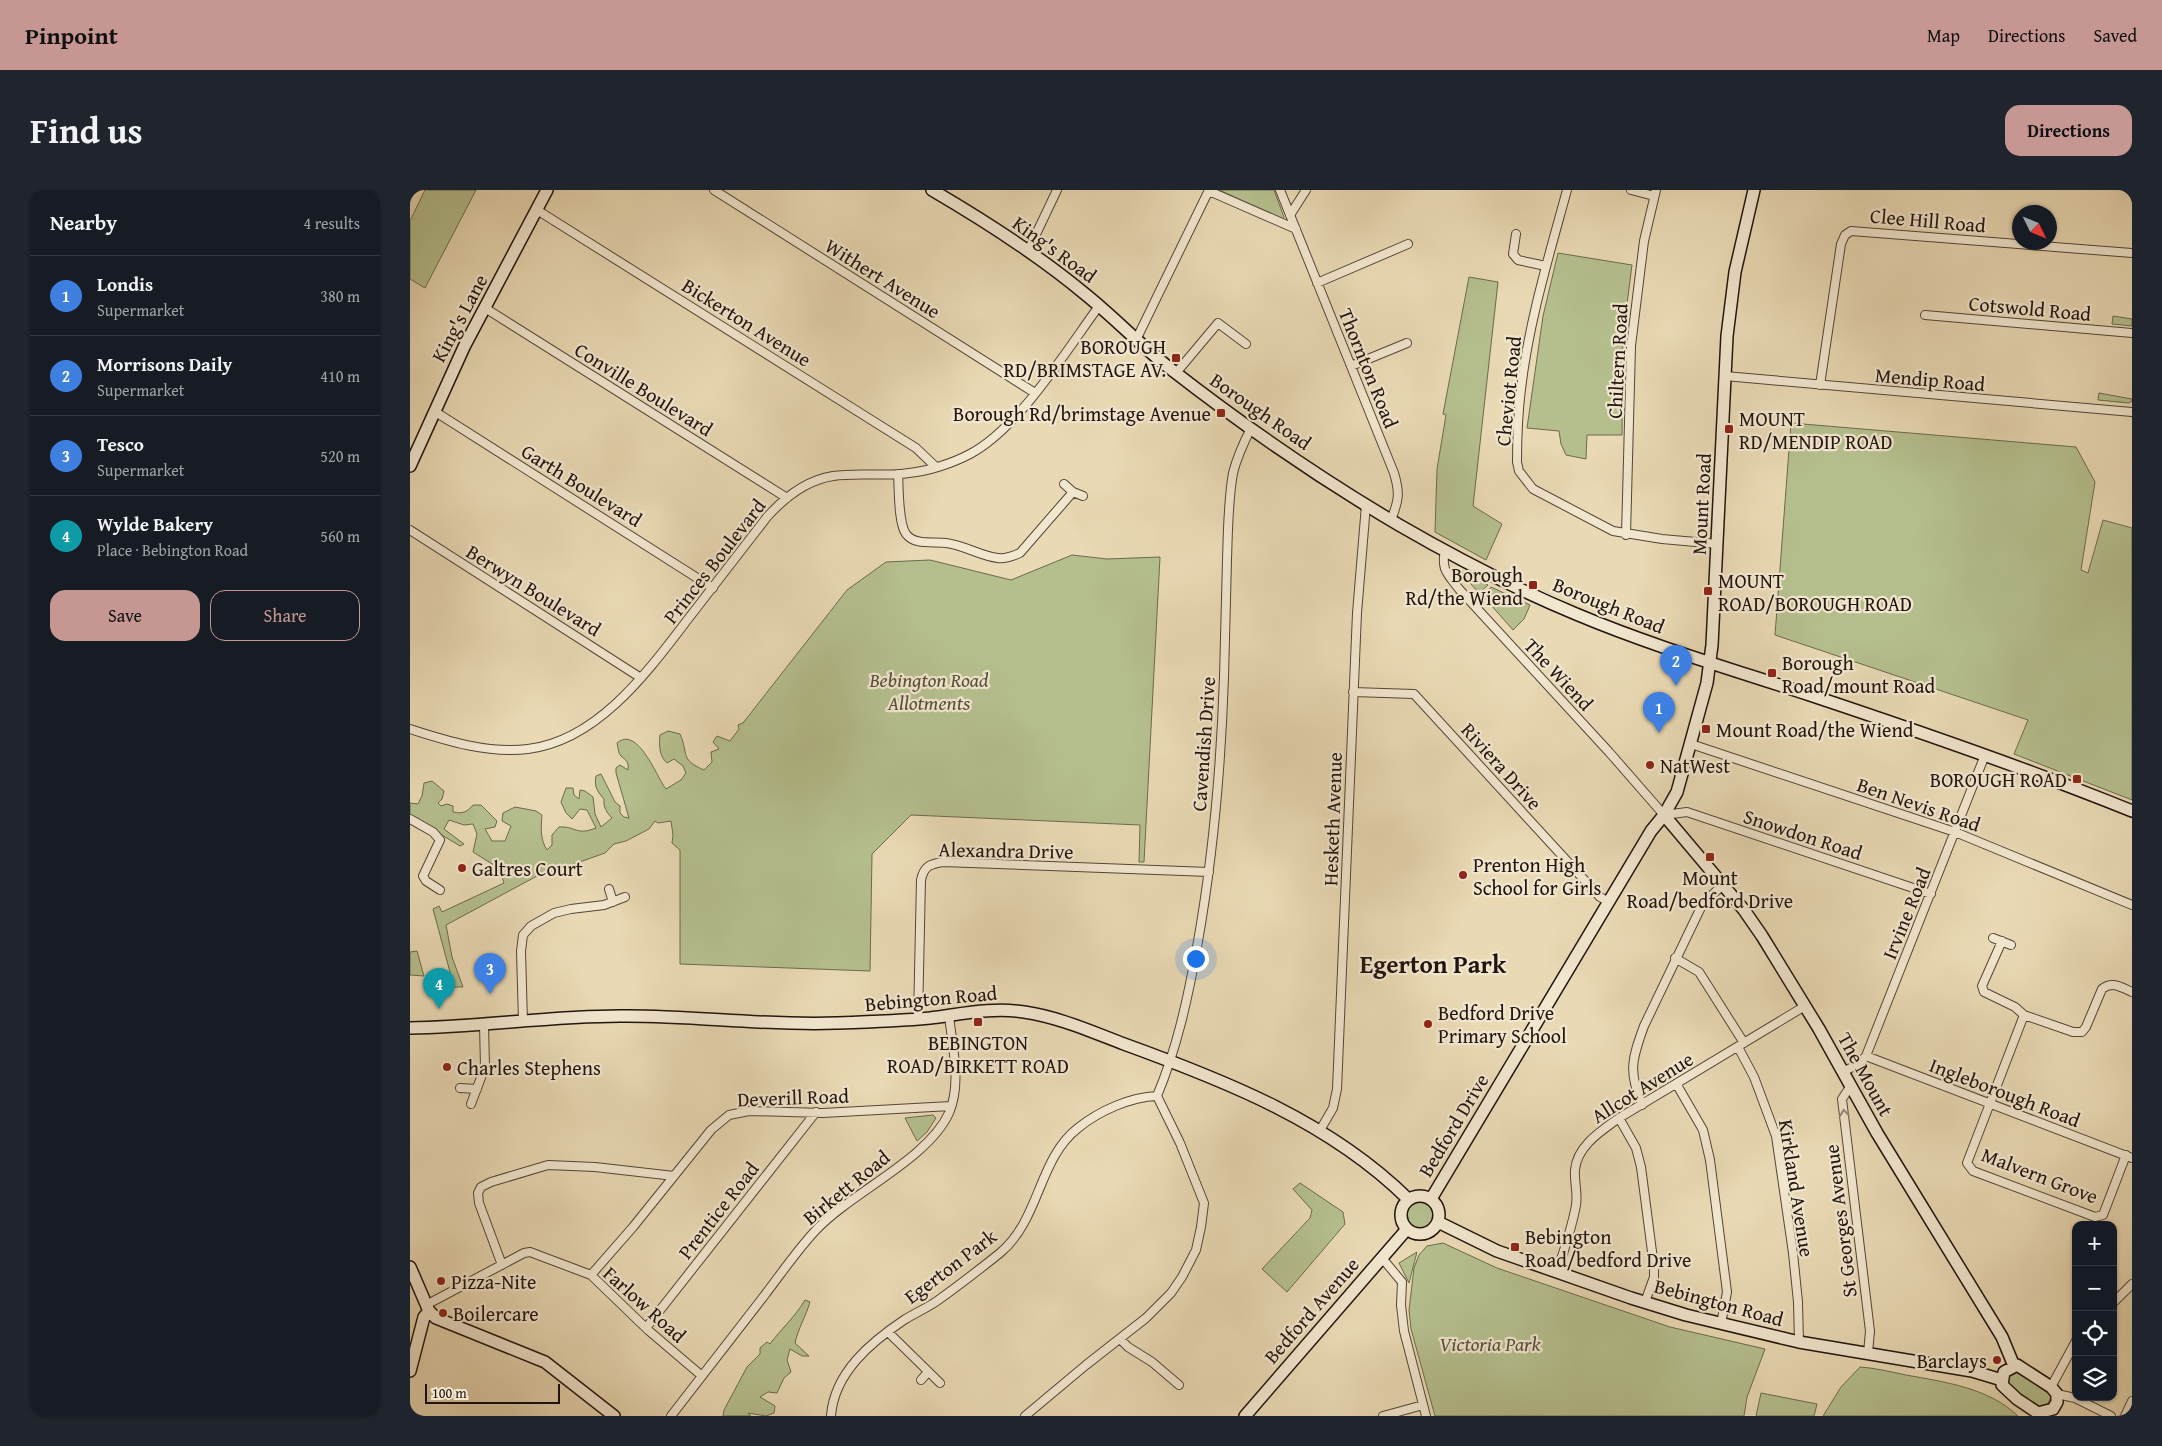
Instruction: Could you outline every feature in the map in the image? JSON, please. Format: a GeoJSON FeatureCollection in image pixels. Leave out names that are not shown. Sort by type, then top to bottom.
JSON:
{"type":"FeatureCollection","features":[{"type":"Feature","properties":{"kind":"street","name":"King's Lane"},"geometry":{"type":"LineString","coordinates":[[410,466],[464,347],[547,190]]}},
{"type":"Feature","properties":{"kind":"street","name":"Withert Avenue"},"geometry":{"type":"LineString","coordinates":[[714,190],[1035,393]]}},
{"type":"Feature","properties":{"kind":"street","name":"King's Road"},"geometry":{"type":"LineString","coordinates":[[932,190],[1028,251],[1099,306],[1148,351]]}},
{"type":"Feature","properties":{"kind":"street"},"geometry":{"type":"LineString","coordinates":[[1028,251],[1057,190]]}},
{"type":"Feature","properties":{"kind":"street"},"geometry":{"type":"LineString","coordinates":[[1136,340],[1209,190],[1296,229]]}},
{"type":"Feature","properties":{"kind":"street","name":"Thornton Road"},"geometry":{"type":"LineString","coordinates":[[1280,190],[1394,472],[1399,491],[1397,505],[1391,520]]}},
{"type":"Feature","properties":{"kind":"street"},"geometry":{"type":"LineString","coordinates":[[1290,215],[1306,190]]}},
{"type":"Feature","properties":{"kind":"street","name":"Cheviot Road"},"geometry":{"type":"LineString","coordinates":[[1567,190],[1538,295],[1521,390],[1516,462],[1519,471],[1533,489],[1613,531],[1718,544]]}},
{"type":"Feature","properties":{"kind":"street"},"geometry":{"type":"LineString","coordinates":[[1631,190],[1655,193]]}},
{"type":"Feature","properties":{"kind":"street","name":"Mount Road"},"geometry":{"type":"LineString","coordinates":[[1664,815],[1679,788],[1710,663],[1728,336],[1735,272],[1754,190]]}},
{"type":"Feature","properties":{"kind":"street","name":"Chiltern Road"},"geometry":{"type":"LineString","coordinates":[[1626,534],[1631,346],[1638,283],[1655,193]]}},
{"type":"Feature","properties":{"kind":"street","name":"Bickerton Avenue"},"geometry":{"type":"LineString","coordinates":[[537,210],[916,448],[936,467]]}},
{"type":"Feature","properties":{"kind":"street","name":"Clee Hill Road"},"geometry":{"type":"LineString","coordinates":[[1820,385],[1841,244],[1845,235],[1851,230],[2132,253]]}},
{"type":"Feature","properties":{"kind":"street"},"geometry":{"type":"LineString","coordinates":[[1516,234],[1513,254],[1518,260],[1546,266]]}},
{"type":"Feature","properties":{"kind":"street"},"geometry":{"type":"LineString","coordinates":[[1317,283],[1408,244]]}},
{"type":"Feature","properties":{"kind":"street","name":"Princes Boulevard"},"geometry":{"type":"LineString","coordinates":[[410,729],[449,741],[493,749],[528,749],[555,744],[586,727],[618,703],[641,678],[767,517],[787,498],[798,490],[832,476],[909,473],[936,467],[970,454],[989,442],[1008,426],[1035,393],[1099,306]]}},
{"type":"Feature","properties":{"kind":"street","name":"Conville Boulevard"},"geometry":{"type":"LineString","coordinates":[[485,308],[787,498]]}},
{"type":"Feature","properties":{"kind":"street","name":"Cotswold Road"},"geometry":{"type":"LineString","coordinates":[[1925,315],[2132,333]]}},
{"type":"Feature","properties":{"kind":"street"},"geometry":{"type":"LineString","coordinates":[[1176,373],[1218,323],[1246,344]]}},
{"type":"Feature","properties":{"kind":"street"},"geometry":{"type":"LineString","coordinates":[[1351,366],[1407,342]]}},
{"type":"Feature","properties":{"kind":"street","name":"Borough Road"},"geometry":{"type":"LineString","coordinates":[[1148,351],[1251,428],[1391,520],[1445,550],[1575,614],[1710,663],[1985,755],[2132,811]]}},
{"type":"Feature","properties":{"kind":"street","name":"Mendip Road"},"geometry":{"type":"LineString","coordinates":[[1725,376],[2132,412]]}},
{"type":"Feature","properties":{"kind":"street","name":"Garth Boulevard"},"geometry":{"type":"LineString","coordinates":[[434,411],[712,588]]}},
{"type":"Feature","properties":{"kind":"street","name":"Cavendish Drive"},"geometry":{"type":"LineString","coordinates":[[1172,1062],[1193,969],[1209,872],[1219,772],[1224,678],[1228,522],[1233,473],[1240,450],[1251,428]]}},
{"type":"Feature","properties":{"kind":"street"},"geometry":{"type":"LineString","coordinates":[[898,474],[904,532],[909,537],[924,542],[946,543],[999,558],[1020,553],[1073,492]]}},
{"type":"Feature","properties":{"kind":"street"},"geometry":{"type":"LineString","coordinates":[[1064,484],[1073,492],[1083,496]]}},
{"type":"Feature","properties":{"kind":"street","name":"Hesketh Avenue"},"geometry":{"type":"LineString","coordinates":[[1319,1132],[1334,1108],[1338,1089],[1353,692],[1366,504]]}},
{"type":"Feature","properties":{"kind":"street","name":"Berwyn Boulevard"},"geometry":{"type":"LineString","coordinates":[[410,530],[641,678]]}},
{"type":"Feature","properties":{"kind":"street","name":"The Wiend"},"geometry":{"type":"LineString","coordinates":[[1445,550],[1442,564],[1459,589],[1609,752],[1664,815]]}},
{"type":"Feature","properties":{"kind":"street","name":"Riviera Drive"},"geometry":{"type":"LineString","coordinates":[[1353,692],[1414,694],[1600,897],[1608,902]]}},
{"type":"Feature","properties":{"kind":"street","name":"Ben Nevis Road"},"geometry":{"type":"LineString","coordinates":[[1691,744],[1955,832],[2132,905]]}},
{"type":"Feature","properties":{"kind":"street","name":"Irvine Road"},"geometry":{"type":"LineString","coordinates":[[1866,1056],[1985,755]]}},
{"type":"Feature","properties":{"kind":"street","name":"Snowdon Road"},"geometry":{"type":"LineString","coordinates":[[1664,815],[1685,812],[1931,894]]}},
{"type":"Feature","properties":{"kind":"street","name":"The Mount"},"geometry":{"type":"LineString","coordinates":[[1664,815],[1723,885],[1762,936],[1805,1006],[1850,1087],[2002,1337],[2014,1366]]}},
{"type":"Feature","properties":{"kind":"street","name":"Bedford Drive"},"geometry":{"type":"LineString","coordinates":[[1431,1199],[1608,902],[1651,832],[1664,815]]}},
{"type":"Feature","properties":{"kind":"street"},"geometry":{"type":"LineString","coordinates":[[410,819],[433,832],[440,840],[424,876],[426,881],[440,890]]}},
{"type":"Feature","properties":{"kind":"street","name":"Alexandra Drive"},"geometry":{"type":"LineString","coordinates":[[918,1018],[921,880],[923,871],[927,866],[943,862],[1209,872]]}},
{"type":"Feature","properties":{"kind":"street"},"geometry":{"type":"LineString","coordinates":[[1642,1104],[1634,1084],[1632,1071],[1636,1047],[1675,958],[1703,903],[1723,885]]}},
{"type":"Feature","properties":{"kind":"street"},"geometry":{"type":"LineString","coordinates":[[609,889],[613,902]]}},
{"type":"Feature","properties":{"kind":"street"},"geometry":{"type":"LineString","coordinates":[[522,1022],[521,951],[523,935],[531,926],[554,913],[604,905],[625,897]]}},
{"type":"Feature","properties":{"kind":"street"},"geometry":{"type":"LineString","coordinates":[[1993,938],[2011,945]]}},
{"type":"Feature","properties":{"kind":"street"},"geometry":{"type":"LineString","coordinates":[[2002,941],[1982,986],[1984,992],[2016,1007],[2024,1015],[2073,1032],[2082,1032],[2086,1027],[2102,989],[2107,985],[2113,984],[2132,992]]}},
{"type":"Feature","properties":{"kind":"street","name":"Kirkland Avenue"},"geometry":{"type":"LineString","coordinates":[[1675,958],[1699,972],[1741,1045],[1776,1136],[1793,1253],[1798,1302],[1799,1342]]}},
{"type":"Feature","properties":{"kind":"street","name":"Allcot Avenue"},"geometry":{"type":"LineString","coordinates":[[1557,1272],[1573,1222],[1576,1202],[1575,1169],[1579,1156],[1596,1134],[1619,1118],[1677,1085],[1805,1006]]}},
{"type":"Feature","properties":{"kind":"street","name":"Bebington Road"},"geometry":{"type":"LineString","coordinates":[[410,1028],[618,1016],[828,1024],[1003,1010],[1026,1012],[1059,1020],[1217,1079],[1263,1100],[1319,1132],[1369,1164],[1408,1199]]}},
{"type":"Feature","properties":{"kind":"street","name":"Birkett Road"},"geometry":{"type":"LineString","coordinates":[[671,1416],[817,1229],[928,1141],[941,1128],[954,1096],[955,1076],[949,1015]]}},
{"type":"Feature","properties":{"kind":"street"},"geometry":{"type":"LineString","coordinates":[[1989,1104],[2024,1015]]}},
{"type":"Feature","properties":{"kind":"street"},"geometry":{"type":"LineString","coordinates":[[471,1104],[485,1067],[484,1025]]}},
{"type":"Feature","properties":{"kind":"street"},"geometry":{"type":"LineString","coordinates":[[1843,1072],[1858,1064],[1866,1056]]}},
{"type":"Feature","properties":{"kind":"street","name":"Ingleborough Road"},"geometry":{"type":"LineString","coordinates":[[1866,1056],[2130,1156]]}},
{"type":"Feature","properties":{"kind":"street"},"geometry":{"type":"LineString","coordinates":[[1025,1416],[1146,1318],[1177,1285],[1196,1250],[1202,1227],[1204,1203],[1180,1143],[1158,1096],[1172,1062]]}},
{"type":"Feature","properties":{"kind":"street"},"geometry":{"type":"LineString","coordinates":[[1677,1085],[1703,1130],[1710,1160],[1727,1292],[1721,1324]]}},
{"type":"Feature","properties":{"kind":"street","name":"St Georges Avenue"},"geometry":{"type":"LineString","coordinates":[[1850,1087],[1842,1099],[1870,1331],[1868,1353]]}},
{"type":"Feature","properties":{"kind":"street"},"geometry":{"type":"LineString","coordinates":[[460,1088],[477,1089]]}},
{"type":"Feature","properties":{"kind":"street","name":"Egerton Park"},"geometry":{"type":"LineString","coordinates":[[831,1416],[837,1390],[852,1365],[875,1340],[936,1302],[1002,1252],[1029,1217],[1052,1162],[1063,1143],[1076,1129],[1094,1117],[1125,1102],[1158,1096]]}},
{"type":"Feature","properties":{"kind":"street","name":"Malvern Grove"},"geometry":{"type":"LineString","coordinates":[[1989,1104],[1967,1162],[1974,1171],[2096,1217],[2103,1215],[2130,1156]]}},
{"type":"Feature","properties":{"kind":"street","name":"Deverill Road"},"geometry":{"type":"LineString","coordinates":[[591,1275],[633,1227],[711,1130],[729,1115],[748,1111],[816,1112],[951,1106]]}},
{"type":"Feature","properties":{"kind":"street","name":"Prentice Road"},"geometry":{"type":"LineString","coordinates":[[646,1328],[816,1112]]}},
{"type":"Feature","properties":{"kind":"street"},"geometry":{"type":"LineString","coordinates":[[1619,1118],[1636,1148],[1641,1167],[1654,1267],[1654,1277],[1644,1302]]}},
{"type":"Feature","properties":{"kind":"street"},"geometry":{"type":"LineString","coordinates":[[502,1265],[479,1203],[478,1193],[481,1187],[535,1168],[558,1164],[674,1176]]}},
{"type":"Feature","properties":{"kind":"street"},"geometry":{"type":"LineString","coordinates":[[1421,1195],[1431,1199],[1439,1210],[1438,1222],[1435,1228],[1425,1234],[1416,1234],[1407,1229],[1402,1222],[1401,1213],[1408,1199],[1421,1195]]}},
{"type":"Feature","properties":{"kind":"street","name":"Bebington Road"},"geometry":{"type":"LineString","coordinates":[[1438,1222],[1497,1251],[1644,1302],[1721,1324],[1799,1342],[1972,1371],[2002,1380]]}},
{"type":"Feature","properties":{"kind":"street","name":"Bedford Avenue"},"geometry":{"type":"LineString","coordinates":[[1245,1416],[1407,1229]]}},
{"type":"Feature","properties":{"kind":"street","name":"Farlow Road"},"geometry":{"type":"LineString","coordinates":[[428,1308],[502,1265],[530,1252],[591,1275],[646,1328],[702,1376]]}},
{"type":"Feature","properties":{"kind":"street"},"geometry":{"type":"LineString","coordinates":[[1382,1258],[1402,1282],[1404,1330],[1426,1416]]}},
{"type":"Feature","properties":{"kind":"street"},"geometry":{"type":"LineString","coordinates":[[410,1267],[428,1308],[436,1318],[545,1362],[614,1416]]}},
{"type":"Feature","properties":{"kind":"street"},"geometry":{"type":"LineString","coordinates":[[2117,1299],[2132,1284]]}},
{"type":"Feature","properties":{"kind":"street"},"geometry":{"type":"LineString","coordinates":[[410,1372],[428,1308]]}},
{"type":"Feature","properties":{"kind":"street"},"geometry":{"type":"LineString","coordinates":[[888,1332],[940,1383]]}},
{"type":"Feature","properties":{"kind":"street"},"geometry":{"type":"LineString","coordinates":[[1120,1339],[1128,1347],[1152,1362],[1179,1385]]}},
{"type":"Feature","properties":{"kind":"street"},"geometry":{"type":"LineString","coordinates":[[2072,1350],[2054,1390],[2057,1402],[2046,1414],[2038,1413],[2027,1406],[2002,1385],[2004,1372],[2014,1366],[2027,1370],[2054,1390],[2111,1416]]}},
{"type":"Feature","properties":{"kind":"street"},"geometry":{"type":"LineString","coordinates":[[921,1380],[928,1372]]}},
{"type":"Feature","properties":{"kind":"street"},"geometry":{"type":"LineString","coordinates":[[2125,1416],[2132,1401]]}},
{"type":"Feature","properties":{"kind":"street"},"geometry":{"type":"LineString","coordinates":[[1383,1416],[1423,1406]]}},
{"type":"Feature","properties":{"kind":"green space"},"geometry":{"type":"Polygon","coordinates":[[[425,190],[476,190],[425,288],[410,279],[410,221],[425,190]]]}},
{"type":"Feature","properties":{"kind":"green space"},"geometry":{"type":"Polygon","coordinates":[[[1219,190],[1274,190],[1284,217],[1283,220],[1219,190]]]}},
{"type":"Feature","properties":{"kind":"green space"},"geometry":{"type":"Polygon","coordinates":[[[1558,253],[1632,265],[1623,335],[1622,435],[1587,435],[1586,459],[1566,455],[1561,444],[1559,431],[1527,428],[1543,316],[1558,253]]]}},
{"type":"Feature","properties":{"kind":"green space"},"geometry":{"type":"Polygon","coordinates":[[[1469,277],[1498,282],[1473,506],[1502,524],[1486,560],[1435,532],[1437,469],[1446,415],[1443,414],[1469,277]]]}},
{"type":"Feature","properties":{"kind":"green space"},"geometry":{"type":"Polygon","coordinates":[[[2113,316],[2132,319],[2132,326],[2112,324],[2113,316]]]}},
{"type":"Feature","properties":{"kind":"green space"},"geometry":{"type":"Polygon","coordinates":[[[2099,393],[2132,399],[2132,401],[2129,403],[2098,400],[2099,393]]]}},
{"type":"Feature","properties":{"kind":"green space"},"geometry":{"type":"Polygon","coordinates":[[[1791,423],[2076,447],[2095,482],[2081,570],[2088,573],[2103,520],[2132,528],[2132,800],[2014,754],[2028,720],[1775,635],[1791,423]]]}},
{"type":"Feature","properties":{"kind":"green space","name":"Bebington Road Allotments"},"geometry":{"type":"Polygon","coordinates":[[[1072,555],[1107,559],[1160,557],[1144,862],[1139,862],[1140,825],[911,815],[872,854],[870,971],[680,964],[680,850],[672,843],[671,821],[658,823],[655,821],[649,829],[626,841],[614,844],[605,853],[543,875],[538,867],[537,876],[446,925],[452,957],[463,987],[454,987],[433,909],[439,906],[442,912],[504,883],[502,877],[505,872],[473,852],[477,834],[473,824],[464,825],[449,820],[444,829],[464,844],[460,846],[410,816],[410,803],[418,804],[422,796],[424,783],[432,781],[444,791],[442,799],[438,803],[441,806],[447,804],[453,806],[453,812],[462,813],[473,805],[481,805],[497,821],[495,827],[485,829],[492,841],[505,841],[511,826],[502,821],[503,813],[515,807],[536,811],[542,815],[542,838],[547,850],[552,845],[552,835],[559,827],[580,831],[596,828],[587,810],[580,809],[572,819],[566,813],[561,802],[566,788],[573,788],[574,795],[579,799],[580,790],[593,797],[595,814],[601,827],[612,818],[606,810],[604,799],[596,786],[596,776],[601,774],[615,802],[620,806],[620,813],[624,817],[629,818],[616,773],[616,768],[620,765],[628,770],[628,765],[619,753],[617,743],[625,739],[632,741],[639,747],[646,755],[666,789],[681,780],[686,773],[683,766],[674,759],[667,763],[662,757],[660,735],[668,731],[680,734],[688,759],[691,763],[704,770],[712,762],[711,752],[719,749],[713,742],[717,736],[730,741],[739,729],[738,725],[743,723],[847,590],[886,562],[930,560],[1011,580],[1072,555]]]}},
{"type":"Feature","properties":{"kind":"green space"},"geometry":{"type":"Polygon","coordinates":[[[1463,572],[1488,585],[1479,593],[1462,574],[1463,572]]]}},
{"type":"Feature","properties":{"kind":"green space"},"geometry":{"type":"Polygon","coordinates":[[[1491,587],[1530,605],[1524,619],[1513,630],[1483,596],[1491,587]]]}},
{"type":"Feature","properties":{"kind":"green space"},"geometry":{"type":"Polygon","coordinates":[[[417,951],[424,976],[410,975],[410,952],[417,951]]]}},
{"type":"Feature","properties":{"kind":"green space"},"geometry":{"type":"Polygon","coordinates":[[[933,1115],[936,1118],[927,1132],[917,1141],[905,1118],[933,1115]]]}},
{"type":"Feature","properties":{"kind":"green space"},"geometry":{"type":"Polygon","coordinates":[[[1300,1183],[1343,1212],[1345,1224],[1287,1292],[1262,1269],[1310,1218],[1312,1210],[1293,1189],[1300,1183]]]}},
{"type":"Feature","properties":{"kind":"green space"},"geometry":{"type":"Polygon","coordinates":[[[1421,1201],[1431,1205],[1435,1215],[1431,1225],[1421,1229],[1411,1225],[1407,1215],[1411,1205],[1421,1201]]]}},
{"type":"Feature","properties":{"kind":"green space","name":"Victoria Park"},"geometry":{"type":"Polygon","coordinates":[[[1443,1243],[1497,1268],[1670,1327],[1765,1349],[1747,1397],[1744,1416],[1435,1416],[1411,1329],[1409,1310],[1414,1268],[1419,1255],[1427,1246],[1443,1243]]]}},
{"type":"Feature","properties":{"kind":"green space"},"geometry":{"type":"Polygon","coordinates":[[[1417,1252],[1409,1283],[1399,1263],[1417,1252]]]}},
{"type":"Feature","properties":{"kind":"green space"},"geometry":{"type":"Polygon","coordinates":[[[805,1300],[810,1302],[795,1343],[809,1356],[802,1356],[790,1349],[787,1360],[791,1372],[784,1378],[777,1393],[768,1392],[760,1397],[775,1406],[774,1413],[766,1416],[748,1413],[751,1416],[723,1416],[724,1410],[747,1367],[760,1354],[760,1348],[767,1342],[770,1344],[805,1300]]]}},
{"type":"Feature","properties":{"kind":"green space"},"geometry":{"type":"Polygon","coordinates":[[[1860,1367],[1936,1380],[1966,1388],[1994,1399],[2018,1416],[1823,1416],[1841,1387],[1860,1367]]]}},
{"type":"Feature","properties":{"kind":"green space"},"geometry":{"type":"Polygon","coordinates":[[[2015,1370],[2048,1390],[2051,1397],[2047,1405],[2037,1407],[2008,1385],[2006,1377],[2015,1370]]]}},
{"type":"Feature","properties":{"kind":"green space"},"geometry":{"type":"Polygon","coordinates":[[[1761,1393],[1817,1404],[1814,1416],[1756,1416],[1761,1393]]]}},
{"type":"Feature","properties":{"kind":"place","name":"BOROUGH RD/BRIMSTAGE AV."},"geometry":{"type":"Point","coordinates":[1176,358]}},
{"type":"Feature","properties":{"kind":"place","name":"Borough Rd/brimstage Avenue"},"geometry":{"type":"Point","coordinates":[1221,413]}},
{"type":"Feature","properties":{"kind":"place","name":"MOUNT RD/MENDIP ROAD"},"geometry":{"type":"Point","coordinates":[1729,429]}},
{"type":"Feature","properties":{"kind":"place","name":"Borough Rd/the Wiend"},"geometry":{"type":"Point","coordinates":[1533,585]}},
{"type":"Feature","properties":{"kind":"place","name":"MOUNT ROAD/BOROUGH ROAD"},"geometry":{"type":"Point","coordinates":[1708,591]}},
{"type":"Feature","properties":{"kind":"place","name":"Borough Road/mount Road"},"geometry":{"type":"Point","coordinates":[1772,673]}},
{"type":"Feature","properties":{"kind":"place","name":"Morrisons Daily"},"geometry":{"type":"Point","coordinates":[1676,686]}},
{"type":"Feature","properties":{"kind":"place","name":"Mount Road/the Wiend"},"geometry":{"type":"Point","coordinates":[1706,729]}},
{"type":"Feature","properties":{"kind":"place","name":"Londis"},"geometry":{"type":"Point","coordinates":[1659,733]}},
{"type":"Feature","properties":{"kind":"place","name":"NatWest"},"geometry":{"type":"Point","coordinates":[1650,765]}},
{"type":"Feature","properties":{"kind":"place","name":"BOROUGH ROAD"},"geometry":{"type":"Point","coordinates":[2077,779]}},
{"type":"Feature","properties":{"kind":"place","name":"Mount Road/bedford Drive"},"geometry":{"type":"Point","coordinates":[1710,857]}},
{"type":"Feature","properties":{"kind":"place","name":"Galtres Court"},"geometry":{"type":"Point","coordinates":[462,868]}},
{"type":"Feature","properties":{"kind":"place","name":"Prenton High School for Girls"},"geometry":{"type":"Point","coordinates":[1463,875]}},
{"type":"Feature","properties":{"kind":"place","name":"Tesco"},"geometry":{"type":"Point","coordinates":[490,994]}},
{"type":"Feature","properties":{"kind":"place","name":"Wylde Bakery"},"geometry":{"type":"Point","coordinates":[439,1009]}},
{"type":"Feature","properties":{"kind":"place","name":"BEBINGTON ROAD/BIRKETT ROAD"},"geometry":{"type":"Point","coordinates":[978,1022]}},
{"type":"Feature","properties":{"kind":"place","name":"Bedford Drive Primary School"},"geometry":{"type":"Point","coordinates":[1428,1024]}},
{"type":"Feature","properties":{"kind":"place","name":"Charles Stephens"},"geometry":{"type":"Point","coordinates":[447,1067]}},
{"type":"Feature","properties":{"kind":"place","name":"Bebington Road/bedford Drive"},"geometry":{"type":"Point","coordinates":[1515,1247]}},
{"type":"Feature","properties":{"kind":"place","name":"Pizza-Nite"},"geometry":{"type":"Point","coordinates":[441,1281]}},
{"type":"Feature","properties":{"kind":"place","name":"Boilercare"},"geometry":{"type":"Point","coordinates":[443,1313]}},
{"type":"Feature","properties":{"kind":"place","name":"Barclays"},"geometry":{"type":"Point","coordinates":[1997,1360]}},
{"type":"Feature","properties":{"kind":"district","name":"Egerton Park"},"geometry":{"type":"Point","coordinates":[1433,964]}}]}
